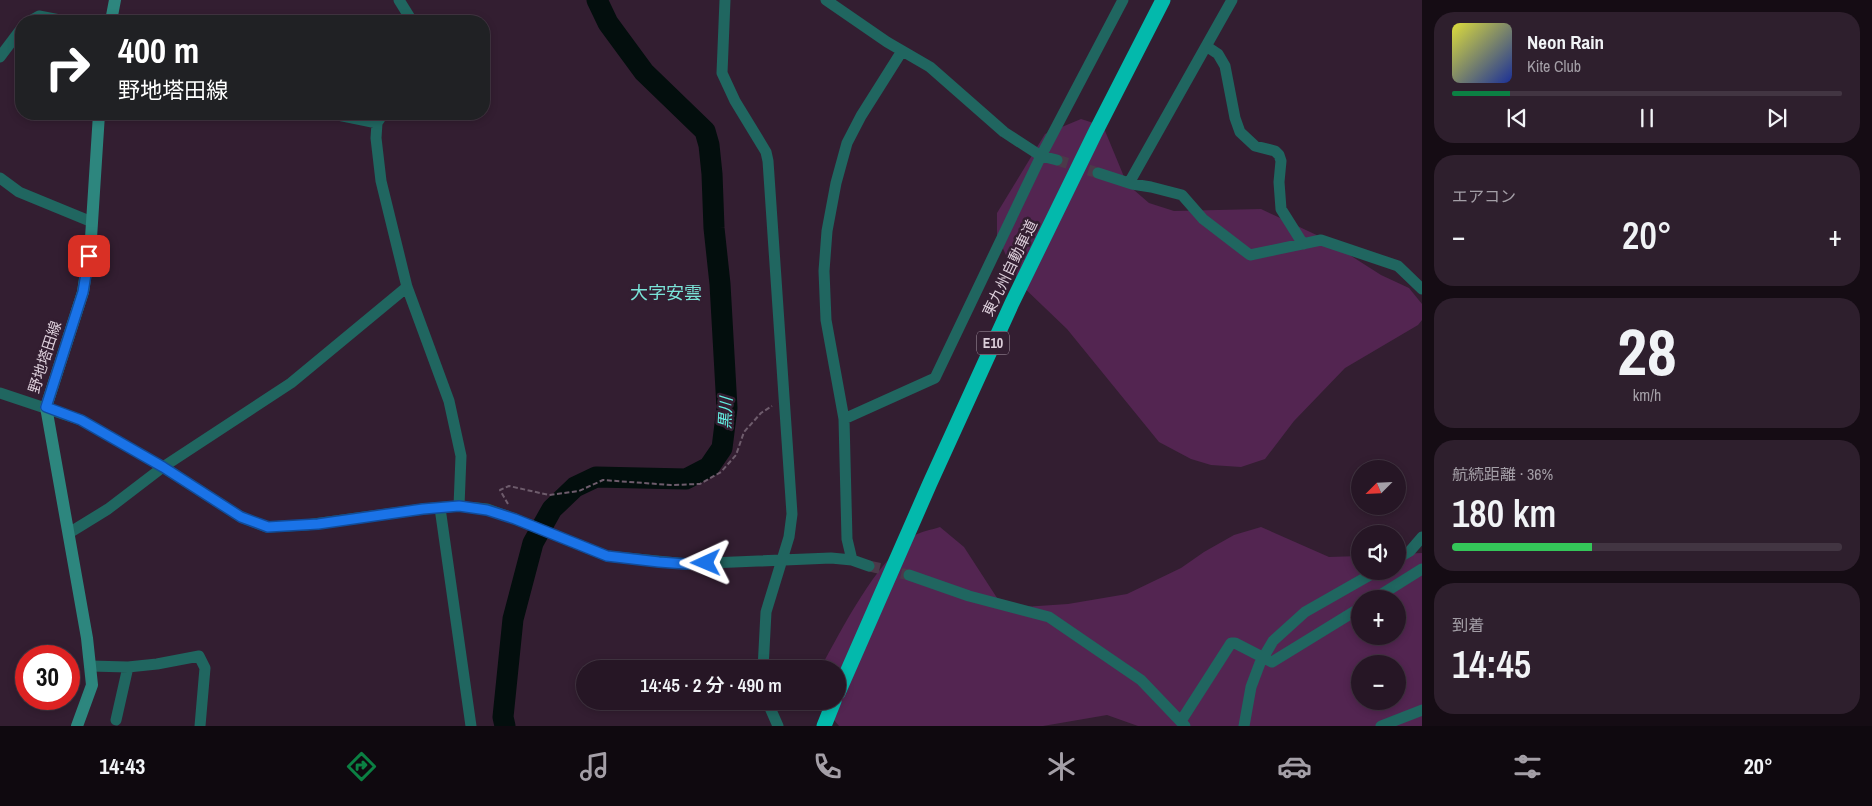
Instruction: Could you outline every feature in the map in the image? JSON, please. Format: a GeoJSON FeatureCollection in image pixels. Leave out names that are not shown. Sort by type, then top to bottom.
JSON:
{"type":"FeatureCollection","features":[{"type":"Feature","properties":{"kind":"highway","name":"東九州自動車道"},"geometry":{"type":"LineString","coordinates":[[846,675],[1004,320],[1095,133],[1163,0]]}},
{"type":"Feature","properties":{"kind":"highway"},"geometry":{"type":"LineString","coordinates":[[824,726],[830,710]]}},
{"type":"Feature","properties":{"kind":"main road"},"geometry":{"type":"LineString","coordinates":[[112,15],[115,0]]}},
{"type":"Feature","properties":{"kind":"main road","name":"野地塔田線"},"geometry":{"type":"LineString","coordinates":[[77,726],[92,685],[87,638],[46,407],[83,292],[92,222],[99,120]]}},
{"type":"Feature","properties":{"kind":"street"},"geometry":{"type":"LineString","coordinates":[[399,0],[408,15]]}},
{"type":"Feature","properties":{"kind":"street"},"geometry":{"type":"LineString","coordinates":[[725,0],[722,73],[735,101],[762,144],[768,161],[792,514],[789,537],[766,612],[764,660]]}},
{"type":"Feature","properties":{"kind":"street"},"geometry":{"type":"LineString","coordinates":[[826,0],[902,51],[930,67],[1004,132],[1041,156],[1057,160]]}},
{"type":"Feature","properties":{"kind":"street"},"geometry":{"type":"LineString","coordinates":[[844,419],[935,378],[1041,156],[1123,0]]}},
{"type":"Feature","properties":{"kind":"street"},"geometry":{"type":"LineString","coordinates":[[1129,183],[1232,0]]}},
{"type":"Feature","properties":{"kind":"street"},"geometry":{"type":"LineString","coordinates":[[0,57],[15,37]]}},
{"type":"Feature","properties":{"kind":"street"},"geometry":{"type":"LineString","coordinates":[[1206,46],[1218,54],[1225,66],[1235,118],[1240,132],[1256,146],[1275,151],[1279,155],[1281,160],[1279,182],[1281,209],[1303,244]]}},
{"type":"Feature","properties":{"kind":"street"},"geometry":{"type":"LineString","coordinates":[[852,560],[848,539],[844,419],[826,320],[824,271],[836,183],[847,143],[861,116],[902,51]]}},
{"type":"Feature","properties":{"kind":"street"},"geometry":{"type":"LineString","coordinates":[[380,120],[376,138],[381,181],[407,287],[449,401],[461,456],[459,506]]}},
{"type":"Feature","properties":{"kind":"street"},"geometry":{"type":"LineString","coordinates":[[1098,173],[1129,183],[1182,195],[1203,219],[1250,255],[1321,240],[1398,266],[1422,289]]}},
{"type":"Feature","properties":{"kind":"street"},"geometry":{"type":"LineString","coordinates":[[0,178],[19,192],[92,222]]}},
{"type":"Feature","properties":{"kind":"street"},"geometry":{"type":"LineString","coordinates":[[69,533],[108,509],[163,467],[291,383],[407,287]]}},
{"type":"Feature","properties":{"kind":"street"},"geometry":{"type":"LineString","coordinates":[[0,393],[81,420],[163,467],[241,517],[268,527],[306,525],[459,506],[487,510],[515,519],[607,556],[686,564],[831,558],[852,560],[869,566]]}},
{"type":"Feature","properties":{"kind":"street"},"geometry":{"type":"LineString","coordinates":[[440,508],[471,726]]}},
{"type":"Feature","properties":{"kind":"street"},"geometry":{"type":"LineString","coordinates":[[1406,553],[1422,537]]}},
{"type":"Feature","properties":{"kind":"street"},"geometry":{"type":"LineString","coordinates":[[1388,590],[1422,569]]}},
{"type":"Feature","properties":{"kind":"street"},"geometry":{"type":"LineString","coordinates":[[909,575],[969,596],[1049,617],[1141,680],[1183,724],[1231,644],[1235,643],[1272,662],[1351,614]]}},
{"type":"Feature","properties":{"kind":"street"},"geometry":{"type":"LineString","coordinates":[[1244,726],[1251,687],[1273,641],[1304,612],[1362,580]]}},
{"type":"Feature","properties":{"kind":"street"},"geometry":{"type":"LineString","coordinates":[[90,666],[128,667],[199,656],[205,668],[200,726]]}},
{"type":"Feature","properties":{"kind":"street"},"geometry":{"type":"LineString","coordinates":[[116,720],[128,667]]}},
{"type":"Feature","properties":{"kind":"street"},"geometry":{"type":"LineString","coordinates":[[771,710],[778,726]]}},
{"type":"Feature","properties":{"kind":"street"},"geometry":{"type":"LineString","coordinates":[[1381,726],[1422,710]]}},
{"type":"Feature","properties":{"kind":"path"},"geometry":{"type":"LineString","coordinates":[[515,519],[500,490],[509,486],[549,495],[579,491],[603,480],[671,485],[700,484],[721,472],[736,455],[744,432],[755,419],[783,399]]}},
{"type":"Feature","properties":{"kind":"shaded area"},"geometry":{"type":"Polygon","coordinates":[[[1081,119],[1103,126],[1127,184],[1149,203],[1174,211],[1261,209],[1323,238],[1381,275],[1409,288],[1422,304],[1422,320],[1418,325],[1345,368],[1294,421],[1265,459],[1241,467],[1211,465],[1191,459],[1159,442],[1067,329],[1019,283],[997,236],[997,213],[1045,134],[1081,119]]]}},
{"type":"Feature","properties":{"kind":"shaded area"},"geometry":{"type":"Polygon","coordinates":[[[940,527],[964,547],[999,601],[1023,607],[1068,604],[1127,594],[1181,568],[1234,535],[1261,527],[1329,557],[1351,556],[1351,580],[1406,580],[1406,554],[1422,553],[1422,726],[1138,726],[1107,715],[1043,726],[839,726],[826,710],[846,710],[846,660],[825,660],[861,597],[886,562],[914,536],[940,527]]]}},
{"type":"Feature","properties":{"kind":"waterway","name":"黒川"},"geometry":{"type":"LineString","coordinates":[[505,726],[503,717],[513,619],[533,543],[552,509],[575,487],[596,477],[686,479],[709,467],[722,448],[727,408],[709,145],[705,131],[644,72],[608,23],[597,0]]}},
{"type":"Feature","properties":{"kind":"tunnel"},"geometry":{"type":"LineString","coordinates":[[1057,160],[1098,173]]}},
{"type":"Feature","properties":{"kind":"tunnel"},"geometry":{"type":"LineString","coordinates":[[869,566],[909,575]]}},
{"type":"Feature","properties":{"kind":"district","name":"大字安雲"},"geometry":{"type":"Point","coordinates":[666,293]}},
{"type":"Feature","properties":{"kind":"route"},"geometry":{"type":"LineString","coordinates":[[89,256],[83,292],[46,407],[81,420],[98,429],[163,467],[241,517],[268,527],[318,524],[423,509],[459,506],[487,510],[515,519],[607,556],[686,564],[706,563]]}}]}
